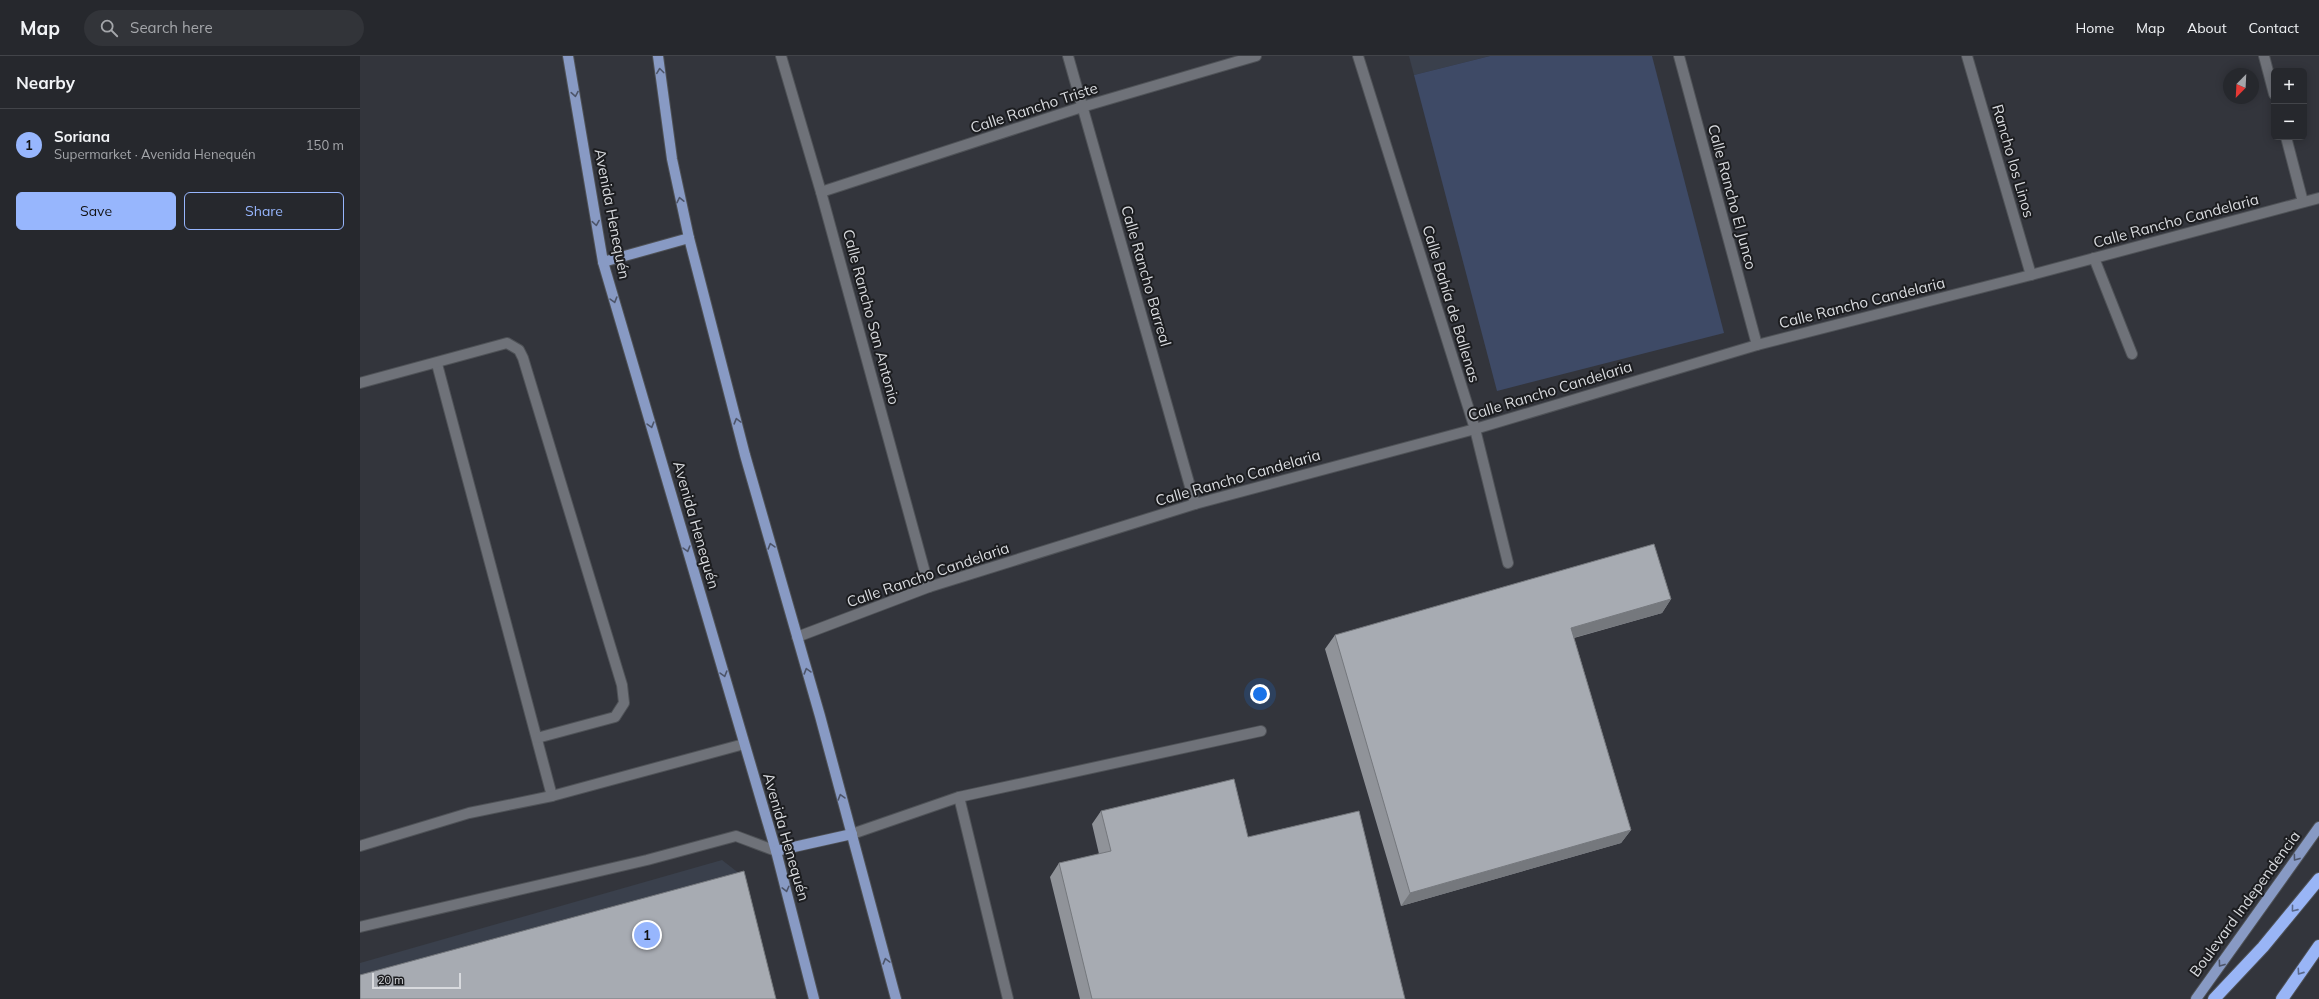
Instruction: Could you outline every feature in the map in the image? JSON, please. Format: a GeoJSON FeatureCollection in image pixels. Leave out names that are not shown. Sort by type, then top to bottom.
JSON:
{"type":"FeatureCollection","features":[{"type":"Feature","properties":{"kind":"highway"},"geometry":{"type":"LineString","coordinates":[[2214,999],[2263,947],[2319,879]]}},
{"type":"Feature","properties":{"kind":"highway"},"geometry":{"type":"LineString","coordinates":[[2282,999],[2319,946]]}},
{"type":"Feature","properties":{"kind":"main road","name":"Avenida Henequén"},"geometry":{"type":"LineString","coordinates":[[568,56],[603,262],[776,851],[814,999]]}},
{"type":"Feature","properties":{"kind":"main road"},"geometry":{"type":"LineString","coordinates":[[658,56],[672,159],[689,238],[746,455],[852,834],[896,999]]}},
{"type":"Feature","properties":{"kind":"main road"},"geometry":{"type":"LineString","coordinates":[[603,262],[689,238]]}},
{"type":"Feature","properties":{"kind":"main road","name":"Boulevard Independencia"},"geometry":{"type":"LineString","coordinates":[[2196,999],[2319,827]]}},
{"type":"Feature","properties":{"kind":"main road"},"geometry":{"type":"LineString","coordinates":[[776,851],[852,834]]}},
{"type":"Feature","properties":{"kind":"street","name":"Calle Rancho San Antonio"},"geometry":{"type":"LineString","coordinates":[[781,56],[821,192],[929,587]]}},
{"type":"Feature","properties":{"kind":"street","name":"Calle Rancho Barreal"},"geometry":{"type":"LineString","coordinates":[[1068,56],[1195,504]]}},
{"type":"Feature","properties":{"kind":"street","name":"Calle Rancho Triste"},"geometry":{"type":"LineString","coordinates":[[821,192],[1082,108],[1256,56]]}},
{"type":"Feature","properties":{"kind":"street","name":"Calle Bahía de Ballenas"},"geometry":{"type":"LineString","coordinates":[[1358,56],[1475,429],[1508,564]]}},
{"type":"Feature","properties":{"kind":"street","name":"Calle Rancho El Junco"},"geometry":{"type":"LineString","coordinates":[[1679,56],[1757,345]]}},
{"type":"Feature","properties":{"kind":"street","name":"Rancho los Linos"},"geometry":{"type":"LineString","coordinates":[[1967,56],[2031,275]]}},
{"type":"Feature","properties":{"kind":"street"},"geometry":{"type":"LineString","coordinates":[[2264,56],[2271,83]]}},
{"type":"Feature","properties":{"kind":"street"},"geometry":{"type":"LineString","coordinates":[[2287,140],[2303,202]]}},
{"type":"Feature","properties":{"kind":"street","name":"Calle Rancho Candelaria"},"geometry":{"type":"LineString","coordinates":[[797,637],[929,587],[1195,504],[1475,429],[1757,345],[2031,275],[2319,198]]}},
{"type":"Feature","properties":{"kind":"street"},"geometry":{"type":"LineString","coordinates":[[2094,258],[2132,354]]}},
{"type":"Feature","properties":{"kind":"street"},"geometry":{"type":"LineString","coordinates":[[360,383],[437,364],[507,343],[519,350],[622,685],[624,703],[615,716],[537,738]]}},
{"type":"Feature","properties":{"kind":"street"},"geometry":{"type":"LineString","coordinates":[[437,364],[552,796]]}},
{"type":"Feature","properties":{"kind":"street"},"geometry":{"type":"LineString","coordinates":[[852,834],[959,797],[1260,731]]}},
{"type":"Feature","properties":{"kind":"street"},"geometry":{"type":"LineString","coordinates":[[360,846],[470,813],[552,796],[744,744]]}},
{"type":"Feature","properties":{"kind":"street"},"geometry":{"type":"LineString","coordinates":[[959,797],[1008,999]]}},
{"type":"Feature","properties":{"kind":"street"},"geometry":{"type":"LineString","coordinates":[[360,927],[647,860],[736,836],[776,851]]}},
{"type":"Feature","properties":{"kind":"shaded area"},"geometry":{"type":"Polygon","coordinates":[[[1409,56],[1490,56],[1414,75],[1409,56]]]}},
{"type":"Feature","properties":{"kind":"shaded area"},"geometry":{"type":"Polygon","coordinates":[[[1490,56],[1652,56],[1724,333],[1497,391],[1414,75],[1490,56]]]}},
{"type":"Feature","properties":{"kind":"shaded area"},"geometry":{"type":"Polygon","coordinates":[[[722,860],[740,874],[772,999],[360,999],[360,963],[722,860]]]}},
{"type":"Feature","properties":{"kind":"building"},"geometry":{"type":"Polygon","coordinates":[[[1654,544],[1671,599],[1571,628],[1631,830],[1410,893],[1335,635],[1654,544]]]}},
{"type":"Feature","properties":{"kind":"building"},"geometry":{"type":"Polygon","coordinates":[[[1234,779],[1248,837],[1359,811],[1405,999],[1092,999],[1059,863],[1111,851],[1101,811],[1234,779]]]}},
{"type":"Feature","properties":{"kind":"building"},"geometry":{"type":"Polygon","coordinates":[[[744,871],[776,999],[360,999],[360,975],[744,871]]]}},
{"type":"Feature","properties":{"kind":"place","name":"Soriana"},"geometry":{"type":"Point","coordinates":[647,935]}}]}
